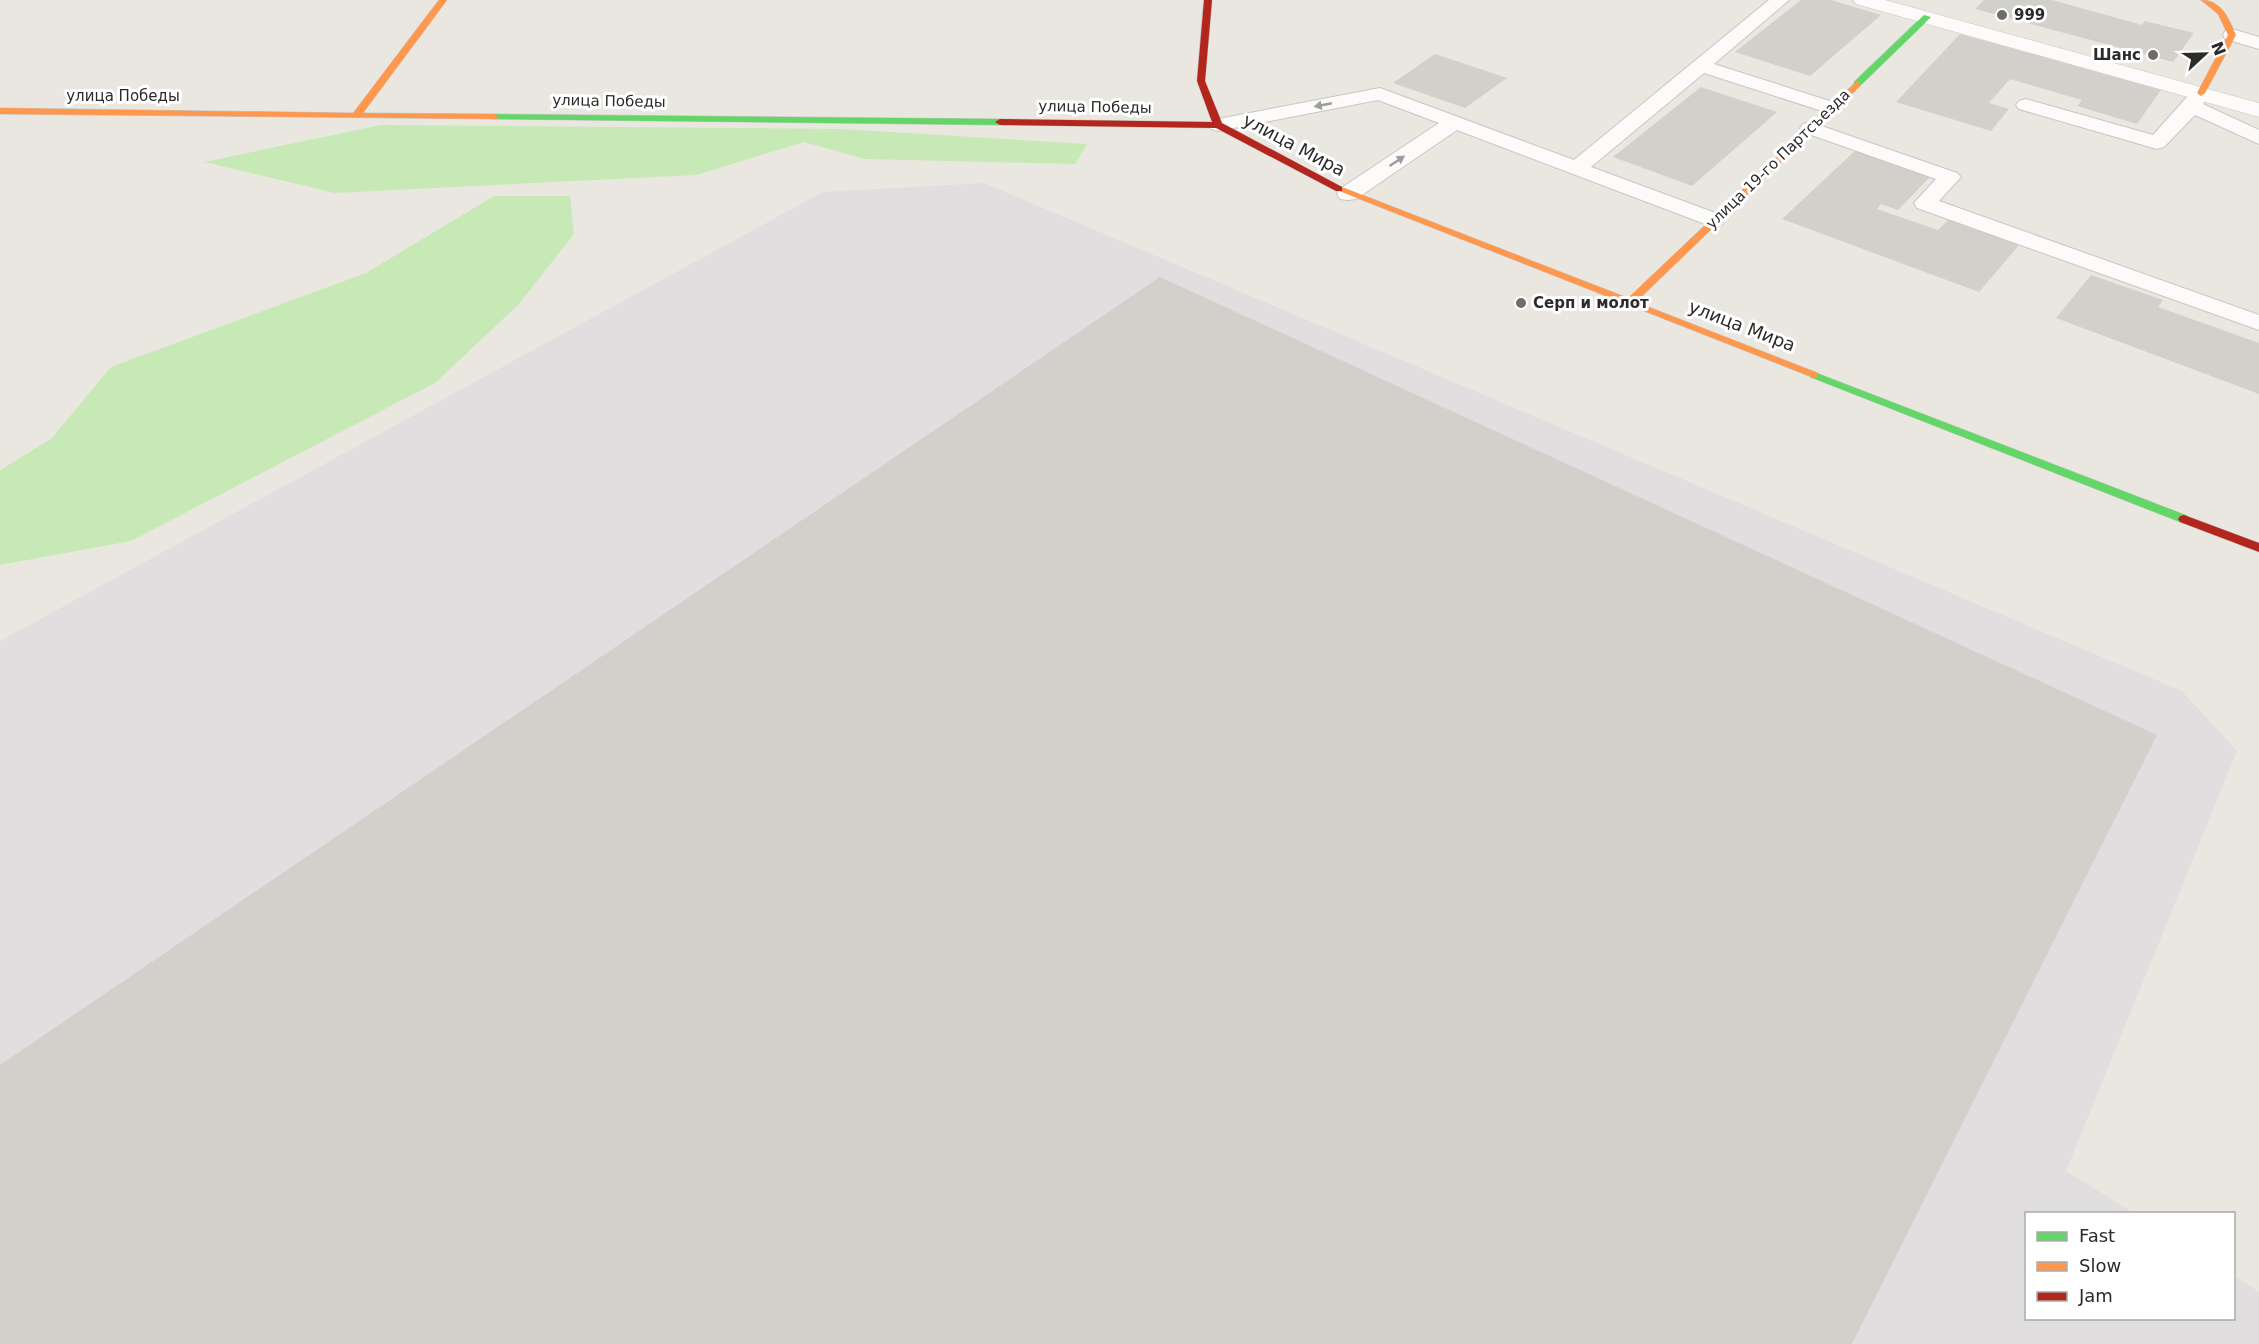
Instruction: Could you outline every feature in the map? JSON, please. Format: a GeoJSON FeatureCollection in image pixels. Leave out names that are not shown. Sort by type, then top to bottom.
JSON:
{"type":"FeatureCollection","features":[{"type":"Feature","properties":{"kind":"street"},"geometry":{"type":"LineString","coordinates":[[357,114],[443,0]]}},
{"type":"Feature","properties":{"kind":"street"},"geometry":{"type":"LineString","coordinates":[[1208,0],[1201,81],[1218,125]]}},
{"type":"Feature","properties":{"kind":"street"},"geometry":{"type":"LineString","coordinates":[[1863,0],[1927,17],[2196,100],[2259,110]]}},
{"type":"Feature","properties":{"kind":"street"},"geometry":{"type":"LineString","coordinates":[[2196,100],[2232,35],[2222,13],[2205,0]]}},
{"type":"Feature","properties":{"kind":"street","name":"улица 19-го Партсъезда"},"geometry":{"type":"LineString","coordinates":[[1630,302],[1927,17]]}},
{"type":"Feature","properties":{"kind":"street","name":"улица Победы"},"geometry":{"type":"LineString","coordinates":[[0,111],[1218,125]]}},
{"type":"Feature","properties":{"kind":"street","name":"улица Мира"},"geometry":{"type":"LineString","coordinates":[[1218,125],[1348,194],[2259,548]]}},
{"type":"Feature","properties":{"kind":"lane"},"geometry":{"type":"LineString","coordinates":[[1577,168],[1780,0]]}},
{"type":"Feature","properties":{"kind":"lane"},"geometry":{"type":"LineString","coordinates":[[2232,35],[2259,43]]}},
{"type":"Feature","properties":{"kind":"lane"},"geometry":{"type":"LineString","coordinates":[[1702,66],[1832,108]]}},
{"type":"Feature","properties":{"kind":"lane"},"geometry":{"type":"LineString","coordinates":[[1218,125],[1380,94],[1713,220]]}},
{"type":"Feature","properties":{"kind":"lane"},"geometry":{"type":"LineString","coordinates":[[2026,105],[2157,143],[2196,100],[2259,138]]}},
{"type":"Feature","properties":{"kind":"lane"},"geometry":{"type":"LineString","coordinates":[[1348,194],[1455,122]]}},
{"type":"Feature","properties":{"kind":"lane"},"geometry":{"type":"LineString","coordinates":[[1809,129],[1950,177],[1925,203],[2259,323]]}},
{"type":"Feature","properties":{"kind":"shaded area"},"geometry":{"type":"Polygon","coordinates":[[[984,183],[2182,691],[2237,751],[2066,1171],[2132,1212],[2025,1212],[2025,1320],[2235,1320],[2235,1277],[2259,1292],[2259,1344],[0,1344],[0,641],[823,192],[984,183]]]}},
{"type":"Feature","properties":{"kind":"green space"},"geometry":{"type":"Polygon","coordinates":[[[381,125],[842,129],[1087,144],[1075,164],[865,159],[804,142],[696,175],[335,193],[204,162],[381,125]]]}},
{"type":"Feature","properties":{"kind":"green space"},"geometry":{"type":"Polygon","coordinates":[[[494,196],[570,196],[574,234],[519,304],[435,383],[131,541],[0,565],[0,470],[51,439],[111,367],[366,273],[494,196]]]}},
{"type":"Feature","properties":{"kind":"building"},"geometry":{"type":"Polygon","coordinates":[[[1801,0],[1831,0],[1881,15],[1810,76],[1735,52],[1801,0]]]}},
{"type":"Feature","properties":{"kind":"building"},"geometry":{"type":"Polygon","coordinates":[[[1984,0],[2052,0],[2142,25],[2145,21],[2194,33],[2173,62],[1975,9],[1984,0]]]}},
{"type":"Feature","properties":{"kind":"building"},"geometry":{"type":"Polygon","coordinates":[[[1960,34],[2161,90],[2137,124],[2077,106],[2082,100],[2010,79],[1989,103],[2009,109],[1991,131],[1896,102],[1960,34]]]}},
{"type":"Feature","properties":{"kind":"building"},"geometry":{"type":"Polygon","coordinates":[[[1435,54],[1507,78],[1465,108],[1393,83],[1435,54]]]}},
{"type":"Feature","properties":{"kind":"building"},"geometry":{"type":"Polygon","coordinates":[[[1701,87],[1777,112],[1692,186],[1613,157],[1701,87]]]}},
{"type":"Feature","properties":{"kind":"building"},"geometry":{"type":"Polygon","coordinates":[[[1855,151],[1930,177],[1898,210],[1881,204],[1877,209],[1938,230],[1948,220],[2019,245],[1979,292],[1782,219],[1855,151]]]}},
{"type":"Feature","properties":{"kind":"building"},"geometry":{"type":"Polygon","coordinates":[[[2091,275],[2163,300],[2158,307],[2259,343],[2259,394],[2056,318],[2091,275]]]}},
{"type":"Feature","properties":{"kind":"building"},"geometry":{"type":"Polygon","coordinates":[[[1160,277],[2157,735],[1852,1344],[0,1344],[0,1065],[1160,277]]]}},
{"type":"Feature","properties":{"kind":"traffic: fast"},"geometry":{"type":"LineString","coordinates":[[1857,84],[1927,17]]}},
{"type":"Feature","properties":{"kind":"traffic: fast"},"geometry":{"type":"LineString","coordinates":[[494,117],[1000,122]]}},
{"type":"Feature","properties":{"kind":"traffic: fast"},"geometry":{"type":"LineString","coordinates":[[1814,375],[2184,519]]}},
{"type":"Feature","properties":{"kind":"traffic: slow"},"geometry":{"type":"LineString","coordinates":[[357,114],[443,0]]}},
{"type":"Feature","properties":{"kind":"traffic: slow"},"geometry":{"type":"LineString","coordinates":[[2201,93],[2232,35],[2222,13],[2205,0]]}},
{"type":"Feature","properties":{"kind":"traffic: slow"},"geometry":{"type":"LineString","coordinates":[[1630,302],[1857,84]]}},
{"type":"Feature","properties":{"kind":"traffic: slow"},"geometry":{"type":"LineString","coordinates":[[0,111],[494,117]]}},
{"type":"Feature","properties":{"kind":"traffic: slow"},"geometry":{"type":"LineString","coordinates":[[1339,189],[1814,375]]}},
{"type":"Feature","properties":{"kind":"traffic: jam"},"geometry":{"type":"LineString","coordinates":[[1208,0],[1201,81],[1218,125],[1339,189]]}},
{"type":"Feature","properties":{"kind":"traffic: jam"},"geometry":{"type":"LineString","coordinates":[[1000,122],[1218,125]]}},
{"type":"Feature","properties":{"kind":"traffic: jam"},"geometry":{"type":"LineString","coordinates":[[2184,519],[2259,548]]}},
{"type":"Feature","properties":{"kind":"place","name":"999"},"geometry":{"type":"Point","coordinates":[2002,15]}},
{"type":"Feature","properties":{"kind":"place","name":"Шанс"},"geometry":{"type":"Point","coordinates":[2153,55]}},
{"type":"Feature","properties":{"kind":"place","name":"Серп и молот"},"geometry":{"type":"Point","coordinates":[1521,303]}}]}
